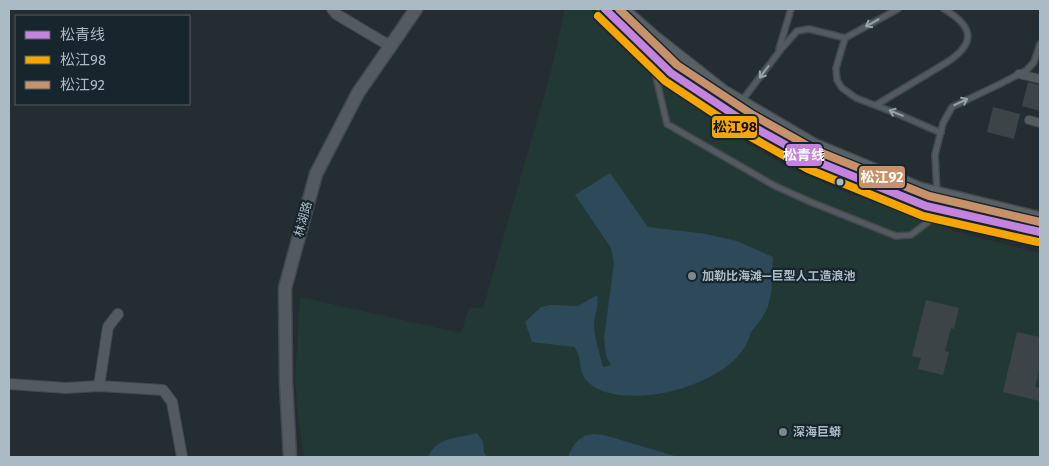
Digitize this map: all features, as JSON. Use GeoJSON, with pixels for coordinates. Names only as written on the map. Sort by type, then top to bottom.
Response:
{"type":"FeatureCollection","features":[{"type":"Feature","properties":{"kind":"main road"},"geometry":{"type":"LineString","coordinates":[[605,9],[671,73],[748,124],[813,160],[926,206],[1040,232]]}},
{"type":"Feature","properties":{"kind":"main road"},"geometry":{"type":"LineString","coordinates":[[620,9],[660,44],[723,92],[813,146],[919,190],[1040,220]]}},
{"type":"Feature","properties":{"kind":"street"},"geometry":{"type":"LineString","coordinates":[[332,9],[336,14],[390,46]]}},
{"type":"Feature","properties":{"kind":"street","name":"林湖路"},"geometry":{"type":"LineString","coordinates":[[290,457],[284,288],[316,174],[358,92],[416,9]]}},
{"type":"Feature","properties":{"kind":"street"},"geometry":{"type":"LineString","coordinates":[[1019,74],[1040,79]]}},
{"type":"Feature","properties":{"kind":"street"},"geometry":{"type":"LineString","coordinates":[[1029,120],[1040,123]]}},
{"type":"Feature","properties":{"kind":"street"},"geometry":{"type":"LineString","coordinates":[[99,386],[108,327],[118,314]]}},
{"type":"Feature","properties":{"kind":"street"},"geometry":{"type":"LineString","coordinates":[[9,384],[66,388],[99,386],[163,390],[172,402],[182,457]]}},
{"type":"Feature","properties":{"kind":"lane"},"geometry":{"type":"LineString","coordinates":[[778,53],[791,9]]}},
{"type":"Feature","properties":{"kind":"lane"},"geometry":{"type":"LineString","coordinates":[[898,9],[845,38],[836,68],[837,80],[842,88],[856,98],[941,133]]}},
{"type":"Feature","properties":{"kind":"lane"},"geometry":{"type":"LineString","coordinates":[[876,105],[961,53],[967,44],[968,31],[960,20],[944,9]]}},
{"type":"Feature","properties":{"kind":"lane"},"geometry":{"type":"LineString","coordinates":[[741,103],[797,31],[810,28],[845,38]]}},
{"type":"Feature","properties":{"kind":"lane"},"geometry":{"type":"LineString","coordinates":[[937,195],[935,155],[943,123],[952,107],[1027,70],[1034,62],[1040,44]]}},
{"type":"Feature","properties":{"kind":"lane"},"geometry":{"type":"LineString","coordinates":[[650,53],[668,124],[775,186],[896,236],[911,235],[943,210]]}},
{"type":"Feature","properties":{"kind":"green space"},"geometry":{"type":"Polygon","coordinates":[[[565,9],[590,9],[617,37],[685,98],[750,145],[789,168],[850,194],[913,214],[957,232],[1040,253],[1040,457],[304,457],[297,409],[295,378],[300,297],[461,333],[469,308],[483,308],[550,75],[565,9]]]}},
{"type":"Feature","properties":{"kind":"water","name":"加勒比海滩—巨型人工造浪池"},"geometry":{"type":"Polygon","coordinates":[[[610,173],[648,227],[706,234],[737,241],[773,257],[770,300],[762,317],[751,332],[745,347],[738,356],[719,372],[684,388],[660,394],[629,396],[602,391],[589,383],[585,378],[574,347],[532,342],[525,322],[541,307],[551,305],[578,306],[597,295],[595,337],[603,367],[611,365],[606,356],[604,338],[614,263],[611,248],[575,195],[610,173]]]}},
{"type":"Feature","properties":{"kind":"water"},"geometry":{"type":"Polygon","coordinates":[[[477,433],[483,442],[484,453],[487,457],[428,457],[437,445],[448,439],[477,433]]]}},
{"type":"Feature","properties":{"kind":"water"},"geometry":{"type":"Polygon","coordinates":[[[593,434],[604,435],[678,457],[568,457],[577,441],[593,434]]]}},
{"type":"Feature","properties":{"kind":"building"},"geometry":{"type":"Polygon","coordinates":[[[1028,82],[1040,85],[1040,111],[1022,106],[1028,82]]]}},
{"type":"Feature","properties":{"kind":"building"},"geometry":{"type":"Polygon","coordinates":[[[993,107],[1020,114],[1014,139],[987,132],[993,107]]]}},
{"type":"Feature","properties":{"kind":"building"},"geometry":{"type":"Polygon","coordinates":[[[926,300],[959,308],[954,329],[951,328],[945,351],[949,352],[943,375],[918,369],[921,358],[912,356],[926,300]]]}},
{"type":"Feature","properties":{"kind":"building"},"geometry":{"type":"Polygon","coordinates":[[[1017,332],[1040,337],[1040,366],[1035,387],[1040,388],[1039,401],[1003,392],[1017,332]]]}},
{"type":"Feature","properties":{"kind":"transit line","name":"松青线"},"geometry":{"type":"LineString","coordinates":[[605,9],[671,73],[748,124],[813,160],[926,206],[1040,232]]}},
{"type":"Feature","properties":{"kind":"transit line","name":"松江92"},"geometry":{"type":"LineString","coordinates":[[619,9],[677,65],[753,115],[817,151],[929,196],[1040,222]]}},
{"type":"Feature","properties":{"kind":"transit line","name":"松江98"},"geometry":{"type":"LineString","coordinates":[[598,16],[665,81],[742,132],[808,169],[923,216],[1038,242]]}},
{"type":"Feature","properties":{"kind":"place","name":"加勒比海滩—巨型人工造浪池"},"geometry":{"type":"Point","coordinates":[692,276]}},
{"type":"Feature","properties":{"kind":"place","name":"深海巨蟒"},"geometry":{"type":"Point","coordinates":[783,432]}}]}
